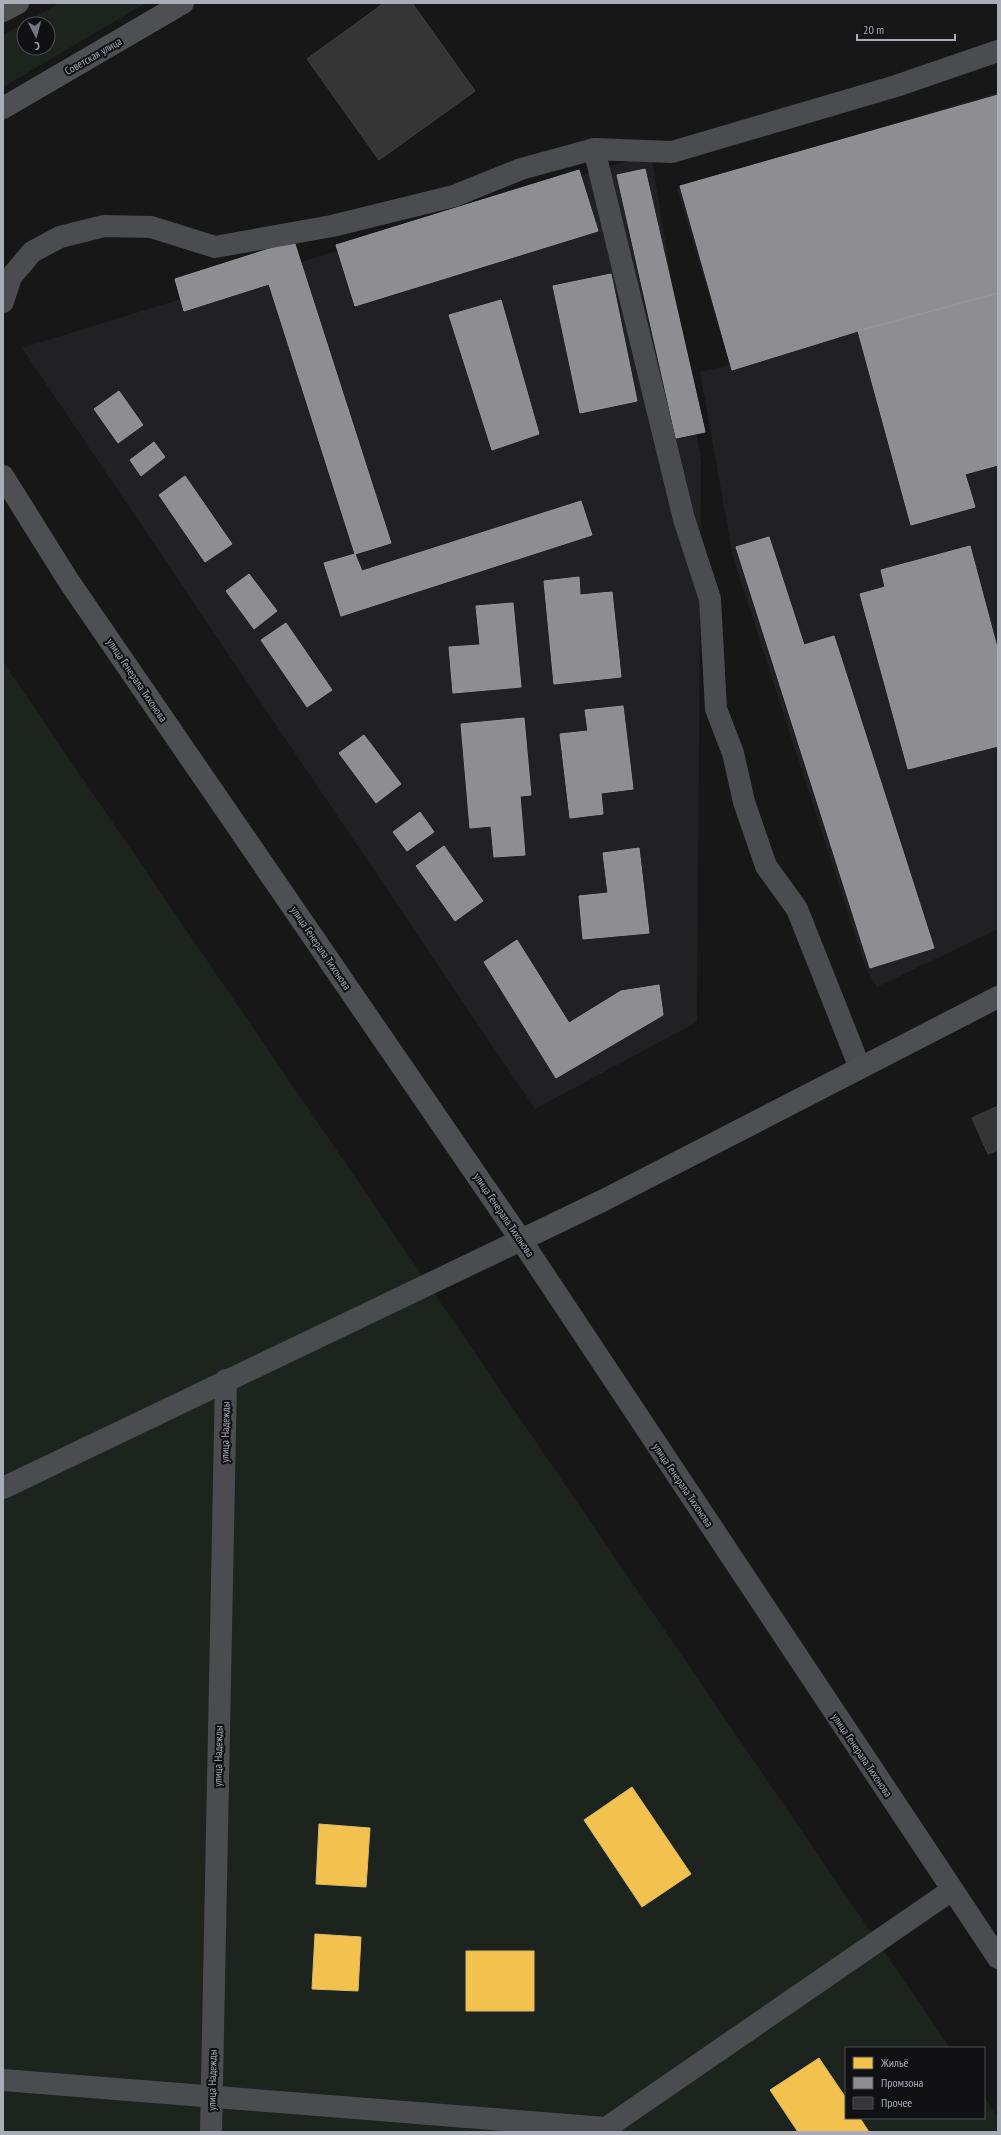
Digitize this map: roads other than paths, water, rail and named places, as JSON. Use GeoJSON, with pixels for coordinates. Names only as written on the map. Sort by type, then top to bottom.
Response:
{"type":"FeatureCollection","features":[{"type":"Feature","properties":{"kind":"main road"},"geometry":{"type":"LineString","coordinates":[[3,11],[18,3]]}},
{"type":"Feature","properties":{"kind":"main road","name":"Советская улица"},"geometry":{"type":"LineString","coordinates":[[3,108],[183,3]]}},
{"type":"Feature","properties":{"kind":"main road","name":"улица Генерала Тихонова"},"geometry":{"type":"LineString","coordinates":[[3,476],[68,580],[521,1240]]}},
{"type":"Feature","properties":{"kind":"main road"},"geometry":{"type":"LineString","coordinates":[[521,1240],[604,1200],[998,997]]}},
{"type":"Feature","properties":{"kind":"street"},"geometry":{"type":"LineString","coordinates":[[3,302],[11,277],[32,252],[60,237],[104,226],[151,227],[215,247],[332,226],[454,196],[522,170],[594,149],[672,152],[896,86],[998,50]]}},
{"type":"Feature","properties":{"kind":"street"},"geometry":{"type":"LineString","coordinates":[[594,149],[684,519],[710,599],[716,709],[733,753],[744,802],[766,866],[797,909],[860,1068]]}},
{"type":"Feature","properties":{"kind":"street"},"geometry":{"type":"LineString","coordinates":[[3,1488],[521,1240]]}},
{"type":"Feature","properties":{"kind":"street","name":"улица Генерала Тихонова"},"geometry":{"type":"LineString","coordinates":[[521,1240],[998,1958]]}},
{"type":"Feature","properties":{"kind":"street","name":"улица Надежды"},"geometry":{"type":"LineString","coordinates":[[211,2132],[226,1380]]}},
{"type":"Feature","properties":{"kind":"street"},"geometry":{"type":"LineString","coordinates":[[3,2080],[606,2128],[952,1890]]}}]}
